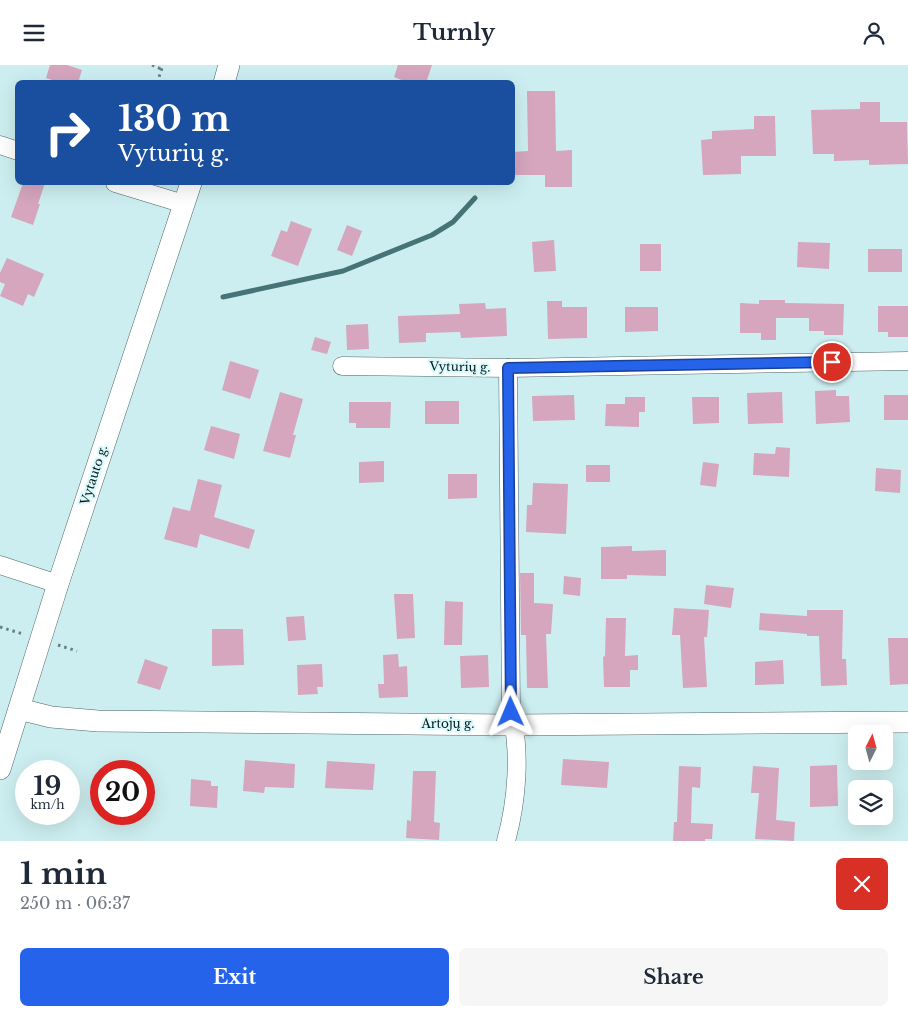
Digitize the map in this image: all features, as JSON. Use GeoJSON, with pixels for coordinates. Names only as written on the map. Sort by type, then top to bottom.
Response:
{"type":"FeatureCollection","features":[{"type":"Feature","properties":{"kind":"main road"},"geometry":{"type":"LineString","coordinates":[[225,80],[229,65]]}},
{"type":"Feature","properties":{"kind":"main road","name":"Vytauto g."},"geometry":{"type":"LineString","coordinates":[[0,769],[58,584],[190,185]]}},
{"type":"Feature","properties":{"kind":"main road","name":"Artojų g."},"geometry":{"type":"LineString","coordinates":[[19,709],[51,717],[88,721],[514,725],[908,722]]}},
{"type":"Feature","properties":{"kind":"street"},"geometry":{"type":"LineString","coordinates":[[0,145],[15,150]]}},
{"type":"Feature","properties":{"kind":"street"},"geometry":{"type":"LineString","coordinates":[[121,185],[184,205]]}},
{"type":"Feature","properties":{"kind":"street","name":"Vyturių g."},"geometry":{"type":"LineString","coordinates":[[342,366],[508,368],[908,361]]}},
{"type":"Feature","properties":{"kind":"street"},"geometry":{"type":"LineString","coordinates":[[506,841],[512,819],[516,762],[514,725],[511,712],[508,368]]}},
{"type":"Feature","properties":{"kind":"street"},"geometry":{"type":"LineString","coordinates":[[0,565],[58,584]]}},
{"type":"Feature","properties":{"kind":"path"},"geometry":{"type":"LineString","coordinates":[[152,65],[162,67],[158,80]]}},
{"type":"Feature","properties":{"kind":"building"},"geometry":{"type":"Polygon","coordinates":[[[50,65],[67,65],[82,70],[79,80],[52,80],[46,78],[50,65]]]}},
{"type":"Feature","properties":{"kind":"building"},"geometry":{"type":"Polygon","coordinates":[[[398,65],[432,65],[427,80],[402,80],[394,77],[398,65]]]}},
{"type":"Feature","properties":{"kind":"building"},"geometry":{"type":"Polygon","coordinates":[[[527,91],[555,91],[556,151],[572,150],[572,187],[545,187],[545,175],[515,175],[515,152],[528,151],[527,91]]]}},
{"type":"Feature","properties":{"kind":"building"},"geometry":{"type":"Polygon","coordinates":[[[860,102],[880,102],[880,122],[907,122],[908,164],[869,165],[869,160],[834,161],[834,154],[813,154],[811,110],[860,109],[860,102]]]}},
{"type":"Feature","properties":{"kind":"building"},"geometry":{"type":"Polygon","coordinates":[[[754,116],[775,116],[776,156],[741,156],[741,174],[703,175],[701,140],[712,139],[712,131],[754,129],[754,116]]]}},
{"type":"Feature","properties":{"kind":"building"},"geometry":{"type":"Polygon","coordinates":[[[22,185],[44,185],[33,225],[11,217],[22,185]]]}},
{"type":"Feature","properties":{"kind":"building"},"geometry":{"type":"Polygon","coordinates":[[[291,221],[312,229],[298,266],[271,256],[281,230],[287,232],[291,221]]]}},
{"type":"Feature","properties":{"kind":"building"},"geometry":{"type":"Polygon","coordinates":[[[347,225],[362,231],[352,256],[337,250],[347,225]]]}},
{"type":"Feature","properties":{"kind":"building"},"geometry":{"type":"Polygon","coordinates":[[[554,240],[556,271],[534,272],[532,242],[554,240]]]}},
{"type":"Feature","properties":{"kind":"building"},"geometry":{"type":"Polygon","coordinates":[[[798,242],[830,243],[829,269],[797,267],[798,242]]]}},
{"type":"Feature","properties":{"kind":"building"},"geometry":{"type":"Polygon","coordinates":[[[640,244],[661,244],[661,271],[640,271],[640,244]]]}},
{"type":"Feature","properties":{"kind":"building"},"geometry":{"type":"Polygon","coordinates":[[[868,249],[902,249],[902,272],[868,272],[868,249]]]}},
{"type":"Feature","properties":{"kind":"building"},"geometry":{"type":"Polygon","coordinates":[[[7,258],[44,274],[34,297],[28,294],[23,306],[0,296],[5,284],[0,282],[0,273],[7,258]]]}},
{"type":"Feature","properties":{"kind":"building"},"geometry":{"type":"Polygon","coordinates":[[[759,300],[785,300],[785,303],[844,304],[843,335],[824,335],[824,331],[809,331],[809,318],[776,318],[776,340],[761,340],[761,333],[740,333],[740,303],[759,304],[759,300]]]}},
{"type":"Feature","properties":{"kind":"building"},"geometry":{"type":"Polygon","coordinates":[[[547,301],[562,301],[562,307],[587,307],[587,338],[548,339],[547,301]]]}},
{"type":"Feature","properties":{"kind":"building"},"geometry":{"type":"Polygon","coordinates":[[[485,303],[486,309],[506,308],[507,336],[461,338],[460,332],[426,333],[426,342],[399,343],[398,316],[460,314],[459,304],[485,303]]]}},
{"type":"Feature","properties":{"kind":"building"},"geometry":{"type":"Polygon","coordinates":[[[878,306],[908,306],[908,337],[888,337],[888,332],[878,332],[878,306]]]}},
{"type":"Feature","properties":{"kind":"building"},"geometry":{"type":"Polygon","coordinates":[[[625,307],[658,307],[658,331],[625,332],[625,307]]]}},
{"type":"Feature","properties":{"kind":"building"},"geometry":{"type":"Polygon","coordinates":[[[368,324],[369,349],[347,350],[346,325],[368,324]]]}},
{"type":"Feature","properties":{"kind":"building"},"geometry":{"type":"Polygon","coordinates":[[[315,337],[331,342],[327,354],[311,350],[315,337]]]}},
{"type":"Feature","properties":{"kind":"building"},"geometry":{"type":"Polygon","coordinates":[[[230,361],[259,370],[250,399],[222,390],[230,361]]]}},
{"type":"Feature","properties":{"kind":"building"},"geometry":{"type":"Polygon","coordinates":[[[836,390],[836,396],[849,396],[850,422],[816,424],[815,391],[836,390]]]}},
{"type":"Feature","properties":{"kind":"building"},"geometry":{"type":"Polygon","coordinates":[[[280,392],[303,399],[293,435],[296,435],[290,458],[263,451],[280,392]]]}},
{"type":"Feature","properties":{"kind":"building"},"geometry":{"type":"Polygon","coordinates":[[[782,392],[783,423],[748,424],[747,393],[782,392]]]}},
{"type":"Feature","properties":{"kind":"building"},"geometry":{"type":"Polygon","coordinates":[[[574,395],[575,420],[533,421],[532,396],[574,395]]]}},
{"type":"Feature","properties":{"kind":"building"},"geometry":{"type":"Polygon","coordinates":[[[884,395],[908,395],[908,420],[884,420],[884,395]]]}},
{"type":"Feature","properties":{"kind":"building"},"geometry":{"type":"Polygon","coordinates":[[[625,397],[645,397],[645,412],[639,412],[639,427],[605,426],[606,404],[625,404],[625,397]]]}},
{"type":"Feature","properties":{"kind":"building"},"geometry":{"type":"Polygon","coordinates":[[[692,397],[719,397],[719,423],[693,424],[692,397]]]}},
{"type":"Feature","properties":{"kind":"building"},"geometry":{"type":"Polygon","coordinates":[[[425,401],[459,401],[459,424],[425,424],[425,401]]]}},
{"type":"Feature","properties":{"kind":"building"},"geometry":{"type":"Polygon","coordinates":[[[349,402],[391,402],[390,428],[356,428],[356,423],[349,423],[349,402]]]}},
{"type":"Feature","properties":{"kind":"building"},"geometry":{"type":"Polygon","coordinates":[[[211,426],[240,434],[234,459],[204,450],[211,426]]]}},
{"type":"Feature","properties":{"kind":"building"},"geometry":{"type":"Polygon","coordinates":[[[776,447],[790,448],[789,477],[753,475],[754,453],[775,454],[776,447]]]}},
{"type":"Feature","properties":{"kind":"building"},"geometry":{"type":"Polygon","coordinates":[[[384,461],[384,482],[359,483],[359,462],[384,461]]]}},
{"type":"Feature","properties":{"kind":"building"},"geometry":{"type":"Polygon","coordinates":[[[703,462],[719,464],[716,487],[700,485],[703,462]]]}},
{"type":"Feature","properties":{"kind":"building"},"geometry":{"type":"Polygon","coordinates":[[[586,465],[610,465],[610,482],[586,482],[586,465]]]}},
{"type":"Feature","properties":{"kind":"building"},"geometry":{"type":"Polygon","coordinates":[[[876,468],[901,470],[900,493],[875,491],[876,468]]]}},
{"type":"Feature","properties":{"kind":"building"},"geometry":{"type":"Polygon","coordinates":[[[448,474],[477,474],[477,498],[448,499],[448,474]]]}},
{"type":"Feature","properties":{"kind":"building"},"geometry":{"type":"Polygon","coordinates":[[[198,479],[222,485],[214,517],[255,530],[249,549],[200,534],[197,548],[164,539],[173,507],[190,511],[198,479]]]}},
{"type":"Feature","properties":{"kind":"building"},"geometry":{"type":"Polygon","coordinates":[[[533,483],[568,484],[566,534],[526,532],[527,505],[532,505],[533,483]]]}},
{"type":"Feature","properties":{"kind":"building"},"geometry":{"type":"Polygon","coordinates":[[[632,546],[632,551],[666,550],[666,576],[627,575],[627,579],[601,579],[601,547],[632,546]]]}},
{"type":"Feature","properties":{"kind":"building"},"geometry":{"type":"Polygon","coordinates":[[[520,573],[534,573],[534,603],[553,604],[551,634],[546,634],[548,688],[527,688],[526,635],[521,635],[520,573]]]}},
{"type":"Feature","properties":{"kind":"building"},"geometry":{"type":"Polygon","coordinates":[[[564,576],[581,578],[580,596],[563,594],[564,576]]]}},
{"type":"Feature","properties":{"kind":"building"},"geometry":{"type":"Polygon","coordinates":[[[706,585],[734,588],[731,608],[704,604],[706,585]]]}},
{"type":"Feature","properties":{"kind":"building"},"geometry":{"type":"Polygon","coordinates":[[[394,594],[413,594],[415,638],[397,639],[394,594]]]}},
{"type":"Feature","properties":{"kind":"building"},"geometry":{"type":"Polygon","coordinates":[[[445,601],[463,602],[462,645],[444,645],[445,601]]]}},
{"type":"Feature","properties":{"kind":"building"},"geometry":{"type":"Polygon","coordinates":[[[674,608],[709,610],[707,637],[704,637],[707,687],[683,688],[680,635],[672,635],[674,608]]]}},
{"type":"Feature","properties":{"kind":"building"},"geometry":{"type":"Polygon","coordinates":[[[807,610],[843,610],[842,659],[846,659],[847,685],[821,686],[819,636],[759,630],[760,613],[807,616],[807,610]]]}},
{"type":"Feature","properties":{"kind":"building"},"geometry":{"type":"Polygon","coordinates":[[[304,616],[306,640],[288,641],[286,617],[304,616]]]}},
{"type":"Feature","properties":{"kind":"building"},"geometry":{"type":"Polygon","coordinates":[[[606,618],[626,618],[625,656],[638,655],[638,670],[630,670],[630,687],[604,687],[603,657],[605,656],[606,618]]]}},
{"type":"Feature","properties":{"kind":"building"},"geometry":{"type":"Polygon","coordinates":[[[212,629],[243,629],[244,665],[212,666],[212,629]]]}},
{"type":"Feature","properties":{"kind":"building"},"geometry":{"type":"Polygon","coordinates":[[[888,638],[908,638],[908,684],[890,685],[888,638]]]}},
{"type":"Feature","properties":{"kind":"building"},"geometry":{"type":"Polygon","coordinates":[[[398,654],[399,667],[407,666],[408,697],[379,698],[378,684],[384,684],[383,655],[398,654]]]}},
{"type":"Feature","properties":{"kind":"building"},"geometry":{"type":"Polygon","coordinates":[[[488,655],[489,687],[461,688],[460,656],[488,655]]]}},
{"type":"Feature","properties":{"kind":"building"},"geometry":{"type":"Polygon","coordinates":[[[145,659],[168,667],[160,690],[137,683],[145,659]]]}},
{"type":"Feature","properties":{"kind":"building"},"geometry":{"type":"Polygon","coordinates":[[[783,660],[784,684],[755,685],[755,662],[783,660]]]}},
{"type":"Feature","properties":{"kind":"building"},"geometry":{"type":"Polygon","coordinates":[[[322,664],[323,687],[317,687],[318,694],[298,695],[297,665],[322,664]]]}},
{"type":"Feature","properties":{"kind":"building"},"geometry":{"type":"Polygon","coordinates":[[[563,759],[609,762],[607,788],[561,785],[563,759]]]}},
{"type":"Feature","properties":{"kind":"building"},"geometry":{"type":"Polygon","coordinates":[[[245,760],[295,764],[294,788],[265,787],[264,793],[243,791],[245,760]]]}},
{"type":"Feature","properties":{"kind":"building"},"geometry":{"type":"Polygon","coordinates":[[[327,761],[375,764],[373,790],[325,788],[327,761]]]}},
{"type":"Feature","properties":{"kind":"building"},"geometry":{"type":"Polygon","coordinates":[[[837,765],[838,806],[810,807],[810,766],[837,765]]]}},
{"type":"Feature","properties":{"kind":"building"},"geometry":{"type":"Polygon","coordinates":[[[679,766],[701,767],[700,788],[692,787],[691,823],[713,824],[712,839],[705,839],[705,841],[673,841],[674,822],[677,822],[679,766]]]}},
{"type":"Feature","properties":{"kind":"building"},"geometry":{"type":"Polygon","coordinates":[[[753,766],[779,768],[776,820],[795,822],[794,841],[755,839],[759,793],[751,793],[753,766]]]}},
{"type":"Feature","properties":{"kind":"building"},"geometry":{"type":"Polygon","coordinates":[[[413,771],[436,771],[434,822],[440,823],[439,840],[406,838],[407,820],[411,821],[413,771]]]}},
{"type":"Feature","properties":{"kind":"building"},"geometry":{"type":"Polygon","coordinates":[[[191,779],[211,781],[211,786],[218,786],[217,808],[190,806],[191,779]]]}},
{"type":"Feature","properties":{"kind":"waterway"},"geometry":{"type":"LineString","coordinates":[[223,297],[343,271],[432,235],[453,222],[475,198]]}},
{"type":"Feature","properties":{"kind":"route"},"geometry":{"type":"LineString","coordinates":[[511,712],[508,368],[832,362]]}}]}
